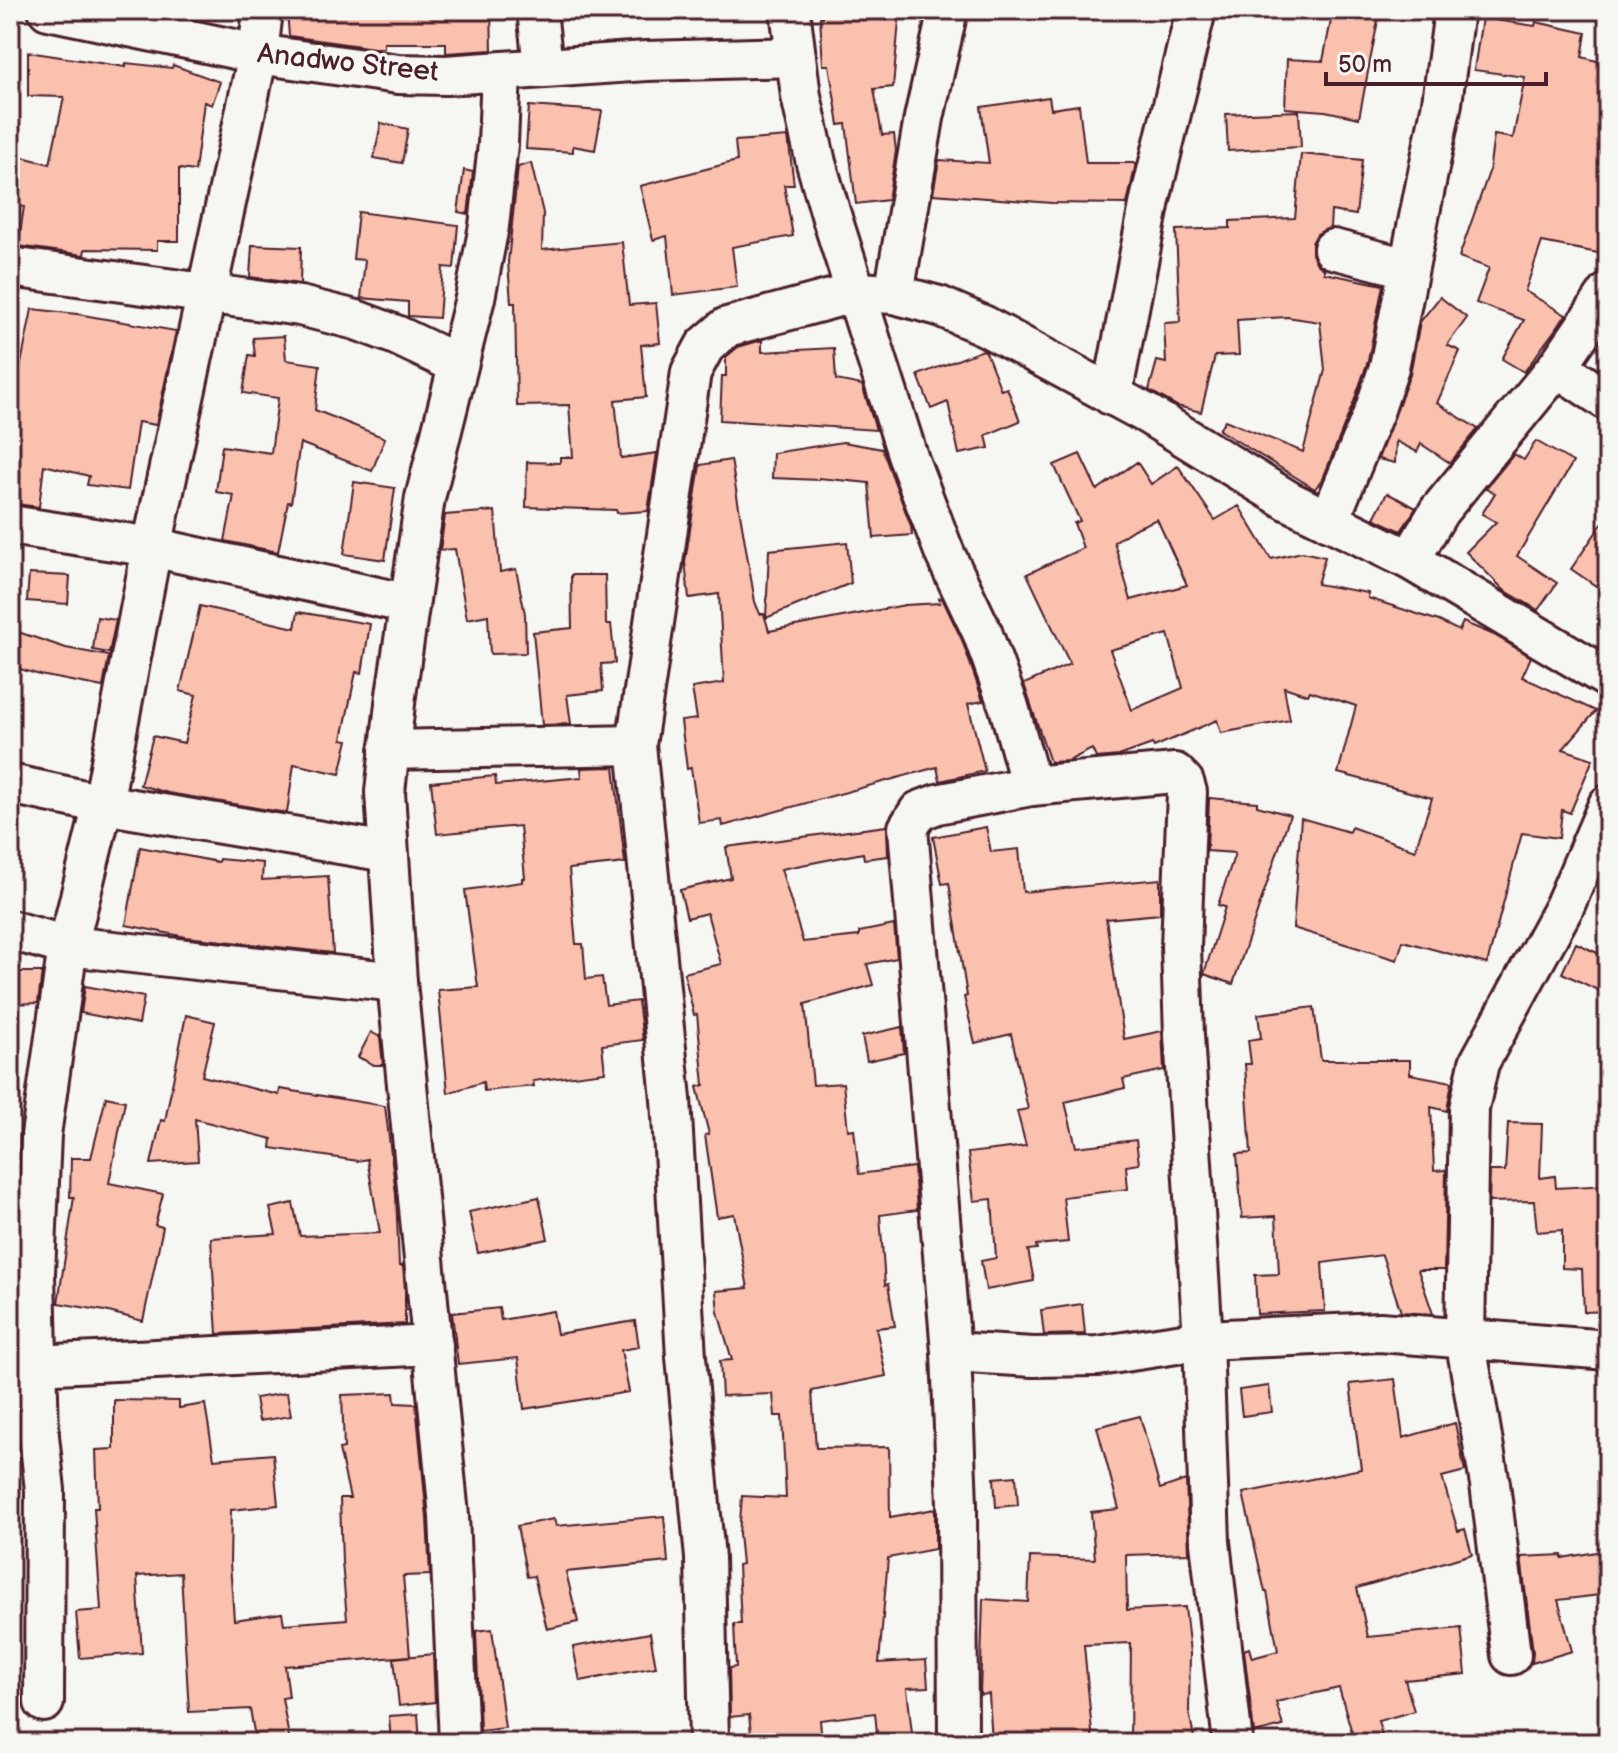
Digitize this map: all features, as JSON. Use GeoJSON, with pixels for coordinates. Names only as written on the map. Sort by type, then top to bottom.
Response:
{"type":"FeatureCollection","features":[{"type":"Feature","properties":{"kind":"street","name":"Anadwo Street"},"geometry":{"type":"LineString","coordinates":[[48,10],[258,54],[398,74],[446,75],[543,67],[796,57]]}},
{"type":"Feature","properties":{"kind":"street"},"geometry":{"type":"LineString","coordinates":[[44,1702],[45,1490],[39,1436],[35,1273],[24,1208],[41,1135],[68,946],[103,804],[152,547],[258,54],[263,10]]}},
{"type":"Feature","properties":{"kind":"street"},"geometry":{"type":"LineString","coordinates":[[537,10],[543,67]]}},
{"type":"Feature","properties":{"kind":"street"},"geometry":{"type":"LineString","coordinates":[[790,10],[816,163],[909,460],[945,554],[982,632],[1009,707],[1031,786]]}},
{"type":"Feature","properties":{"kind":"street"},"geometry":{"type":"LineString","coordinates":[[894,294],[915,186],[924,118],[948,10]]}},
{"type":"Feature","properties":{"kind":"street"},"geometry":{"type":"LineString","coordinates":[[1112,396],[1150,200],[1196,10]]}},
{"type":"Feature","properties":{"kind":"street"},"geometry":{"type":"LineString","coordinates":[[1329,521],[1389,367],[1442,103],[1454,10]]}},
{"type":"Feature","properties":{"kind":"street"},"geometry":{"type":"LineString","coordinates":[[459,1743],[449,1516],[397,982],[385,792],[425,498],[475,298],[489,226],[498,144],[501,72]]}},
{"type":"Feature","properties":{"kind":"street"},"geometry":{"type":"LineString","coordinates":[[1333,249],[1407,268]]}},
{"type":"Feature","properties":{"kind":"street"},"geometry":{"type":"LineString","coordinates":[[10,267],[300,306],[356,320],[457,364]]}},
{"type":"Feature","properties":{"kind":"street"},"geometry":{"type":"LineString","coordinates":[[709,1743],[705,1558],[686,1357],[671,1099],[636,745],[691,372],[705,346],[727,327],[857,292],[894,294],[939,306],[985,326],[1112,396],[1289,501],[1410,560],[1608,678]]}},
{"type":"Feature","properties":{"kind":"street"},"geometry":{"type":"LineString","coordinates":[[1410,560],[1439,511],[1557,367],[1608,293]]}},
{"type":"Feature","properties":{"kind":"street"},"geometry":{"type":"LineString","coordinates":[[1557,367],[1608,401]]}},
{"type":"Feature","properties":{"kind":"street"},"geometry":{"type":"LineString","coordinates":[[10,525],[152,547],[409,604]]}},
{"type":"Feature","properties":{"kind":"street"},"geometry":{"type":"LineString","coordinates":[[389,750],[636,745]]}},
{"type":"Feature","properties":{"kind":"street"},"geometry":{"type":"LineString","coordinates":[[958,1743],[957,1504],[951,1352],[908,828],[919,811],[937,804],[1031,786],[1175,773],[1184,782],[1187,792],[1181,947],[1203,1340],[1210,1542],[1233,1743]]}},
{"type":"Feature","properties":{"kind":"street"},"geometry":{"type":"LineString","coordinates":[[10,784],[103,804],[387,852]]}},
{"type":"Feature","properties":{"kind":"street"},"geometry":{"type":"LineString","coordinates":[[1511,1655],[1490,1484],[1465,1338],[1469,1109],[1479,1063],[1564,907],[1608,805]]}},
{"type":"Feature","properties":{"kind":"street"},"geometry":{"type":"LineString","coordinates":[[10,930],[68,946],[397,982]]}},
{"type":"Feature","properties":{"kind":"street"},"geometry":{"type":"LineString","coordinates":[[951,1352],[1033,1357],[1098,1356],[1203,1340],[1380,1332],[1608,1350]]}},
{"type":"Feature","properties":{"kind":"street"},"geometry":{"type":"LineString","coordinates":[[36,1365],[433,1345]]}},
{"type":"Feature","properties":{"kind":"building"},"geometry":{"type":"Polygon","coordinates":[[[287,10],[491,10],[492,50],[446,53],[446,43],[384,43],[384,48],[374,48],[289,36],[287,10]]]}},
{"type":"Feature","properties":{"kind":"building"},"geometry":{"type":"Polygon","coordinates":[[[822,10],[900,10],[893,87],[874,89],[882,135],[894,134],[896,151],[888,200],[856,204],[846,124],[839,125],[829,65],[823,65],[822,10]]]}},
{"type":"Feature","properties":{"kind":"building"},"geometry":{"type":"Polygon","coordinates":[[[1333,10],[1380,10],[1359,118],[1285,108],[1287,59],[1323,61],[1333,10]]]}},
{"type":"Feature","properties":{"kind":"building"},"geometry":{"type":"Polygon","coordinates":[[[1482,18],[1535,26],[1536,22],[1586,33],[1582,57],[1608,64],[1608,255],[1542,242],[1525,291],[1566,315],[1524,372],[1502,359],[1524,320],[1476,303],[1489,268],[1459,257],[1489,172],[1494,135],[1513,138],[1525,77],[1474,70],[1482,18]]]}},
{"type":"Feature","properties":{"kind":"building"},"geometry":{"type":"Polygon","coordinates":[[[28,52],[126,67],[126,63],[172,68],[173,65],[220,82],[212,105],[204,102],[195,171],[179,169],[179,241],[157,241],[157,250],[85,249],[84,255],[18,246],[24,207],[10,203],[22,157],[50,164],[64,97],[28,96],[28,52]]]}},
{"type":"Feature","properties":{"kind":"building"},"geometry":{"type":"Polygon","coordinates":[[[1049,97],[1051,109],[1079,105],[1086,163],[1136,163],[1127,204],[1052,203],[933,194],[939,160],[989,163],[981,107],[1049,97]]]}},
{"type":"Feature","properties":{"kind":"building"},"geometry":{"type":"Polygon","coordinates":[[[529,106],[602,111],[595,150],[573,146],[573,152],[526,149],[529,106]]]}},
{"type":"Feature","properties":{"kind":"building"},"geometry":{"type":"Polygon","coordinates":[[[1299,111],[1301,147],[1228,151],[1226,114],[1299,111]]]}},
{"type":"Feature","properties":{"kind":"building"},"geometry":{"type":"Polygon","coordinates":[[[381,123],[408,129],[402,163],[374,158],[381,123]]]}},
{"type":"Feature","properties":{"kind":"building"},"geometry":{"type":"Polygon","coordinates":[[[788,137],[794,185],[784,185],[793,236],[732,247],[737,287],[673,295],[667,236],[653,240],[640,186],[737,161],[735,141],[788,137]]]}},
{"type":"Feature","properties":{"kind":"building"},"geometry":{"type":"Polygon","coordinates":[[[1301,154],[1362,160],[1356,215],[1331,211],[1330,228],[1317,234],[1312,243],[1312,254],[1324,273],[1383,285],[1368,361],[1324,476],[1315,489],[1219,430],[1225,420],[1303,452],[1325,370],[1320,322],[1287,317],[1237,320],[1239,355],[1215,356],[1201,412],[1177,406],[1149,390],[1157,361],[1166,363],[1164,323],[1180,322],[1176,230],[1230,228],[1230,221],[1295,218],[1301,154]]]}},
{"type":"Feature","properties":{"kind":"building"},"geometry":{"type":"Polygon","coordinates":[[[531,163],[543,213],[542,250],[622,242],[629,305],[656,303],[660,343],[641,345],[646,397],[615,400],[621,458],[657,453],[648,511],[617,513],[616,510],[526,507],[527,462],[560,463],[560,457],[573,457],[569,405],[517,406],[515,303],[511,303],[508,262],[518,167],[531,163]]]}},
{"type":"Feature","properties":{"kind":"building"},"geometry":{"type":"Polygon","coordinates":[[[464,170],[473,172],[468,214],[458,212],[464,170]]]}},
{"type":"Feature","properties":{"kind":"building"},"geometry":{"type":"Polygon","coordinates":[[[358,212],[458,225],[454,268],[443,267],[439,318],[408,316],[408,302],[361,298],[365,260],[353,259],[358,212]]]}},
{"type":"Feature","properties":{"kind":"building"},"geometry":{"type":"Polygon","coordinates":[[[252,245],[301,247],[300,284],[250,277],[252,245]]]}},
{"type":"Feature","properties":{"kind":"building"},"geometry":{"type":"Polygon","coordinates":[[[1440,297],[1467,318],[1447,345],[1460,351],[1437,403],[1478,429],[1450,463],[1421,444],[1417,452],[1396,441],[1395,463],[1378,459],[1410,374],[1420,322],[1440,297]]]}},
{"type":"Feature","properties":{"kind":"building"},"geometry":{"type":"Polygon","coordinates":[[[32,309],[176,331],[156,425],[138,422],[128,490],[87,485],[89,476],[44,465],[39,507],[16,504],[20,473],[10,474],[10,418],[32,309]]]}},
{"type":"Feature","properties":{"kind":"building"},"geometry":{"type":"Polygon","coordinates":[[[284,336],[286,360],[320,365],[315,410],[385,438],[372,471],[300,443],[291,503],[288,502],[278,552],[225,541],[234,495],[216,492],[222,446],[271,453],[278,398],[243,393],[249,355],[255,356],[253,338],[284,336]]]}},
{"type":"Feature","properties":{"kind":"building"},"geometry":{"type":"Polygon","coordinates":[[[762,340],[762,352],[834,348],[836,380],[862,385],[876,430],[720,420],[726,357],[738,347],[762,340]]]}},
{"type":"Feature","properties":{"kind":"building"},"geometry":{"type":"Polygon","coordinates":[[[983,350],[1001,390],[1007,388],[1020,421],[986,435],[989,448],[959,454],[948,402],[931,409],[918,375],[983,350]]]}},
{"type":"Feature","properties":{"kind":"building"},"geometry":{"type":"Polygon","coordinates":[[[1536,441],[1573,462],[1517,556],[1557,583],[1538,610],[1504,590],[1466,552],[1496,522],[1482,514],[1495,493],[1486,488],[1514,454],[1524,460],[1536,441]]]}},
{"type":"Feature","properties":{"kind":"building"},"geometry":{"type":"Polygon","coordinates":[[[843,442],[882,449],[912,535],[874,538],[869,483],[819,478],[772,478],[773,453],[843,442]]]}},
{"type":"Feature","properties":{"kind":"building"},"geometry":{"type":"Polygon","coordinates":[[[1080,454],[1097,490],[1137,462],[1151,484],[1178,466],[1215,520],[1239,506],[1271,559],[1302,552],[1325,557],[1317,584],[1368,593],[1368,598],[1439,621],[1459,631],[1463,622],[1494,635],[1531,657],[1522,677],[1596,711],[1563,749],[1593,759],[1570,813],[1562,810],[1559,838],[1522,833],[1487,964],[1403,941],[1397,960],[1293,928],[1301,818],[1349,832],[1351,827],[1415,850],[1432,798],[1338,773],[1356,706],[1310,691],[1308,695],[1284,687],[1290,720],[1221,733],[1217,720],[1154,747],[1152,744],[1119,756],[1096,758],[1092,749],[1068,761],[1050,762],[1024,684],[1070,664],[1027,574],[1083,548],[1074,523],[1080,521],[1054,465],[1080,454]],[[1157,519],[1114,542],[1131,600],[1187,585],[1157,519]],[[1168,634],[1110,650],[1132,710],[1183,688],[1168,634]]]}},
{"type":"Feature","properties":{"kind":"building"},"geometry":{"type":"Polygon","coordinates":[[[731,460],[755,602],[760,614],[764,614],[769,631],[905,605],[940,603],[939,598],[942,598],[962,640],[983,701],[968,704],[985,771],[940,781],[937,767],[723,826],[722,820],[699,823],[691,768],[687,769],[681,721],[697,719],[692,688],[724,683],[719,594],[689,598],[685,562],[700,465],[731,460]]]}},
{"type":"Feature","properties":{"kind":"building"},"geometry":{"type":"Polygon","coordinates":[[[354,482],[395,488],[385,560],[344,554],[354,482]]]}},
{"type":"Feature","properties":{"kind":"building"},"geometry":{"type":"Polygon","coordinates":[[[1387,493],[1416,508],[1401,531],[1374,518],[1387,493]]]}},
{"type":"Feature","properties":{"kind":"building"},"geometry":{"type":"Polygon","coordinates":[[[495,511],[500,572],[516,569],[525,614],[526,653],[490,654],[488,615],[467,619],[455,549],[440,550],[445,515],[495,511]]]}},
{"type":"Feature","properties":{"kind":"building"},"geometry":{"type":"Polygon","coordinates":[[[1608,515],[1608,568],[1596,586],[1571,569],[1608,515]]]}},
{"type":"Feature","properties":{"kind":"building"},"geometry":{"type":"Polygon","coordinates":[[[847,542],[851,583],[766,618],[769,550],[847,542]]]}},
{"type":"Feature","properties":{"kind":"building"},"geometry":{"type":"Polygon","coordinates":[[[29,574],[70,576],[68,604],[27,601],[29,574]]]}},
{"type":"Feature","properties":{"kind":"building"},"geometry":{"type":"Polygon","coordinates":[[[571,575],[605,575],[606,624],[611,624],[615,663],[601,664],[603,691],[567,695],[571,724],[542,725],[533,632],[572,628],[571,575]]]}},
{"type":"Feature","properties":{"kind":"building"},"geometry":{"type":"Polygon","coordinates":[[[200,606],[295,628],[298,612],[370,624],[362,673],[356,672],[342,739],[348,740],[340,774],[294,764],[287,813],[168,793],[140,785],[153,736],[184,743],[196,695],[180,691],[200,606]]]}},
{"type":"Feature","properties":{"kind":"building"},"geometry":{"type":"Polygon","coordinates":[[[97,617],[116,620],[109,653],[93,650],[97,617]]]}},
{"type":"Feature","properties":{"kind":"building"},"geometry":{"type":"Polygon","coordinates":[[[15,631],[66,648],[109,656],[103,687],[10,666],[10,647],[15,631]]]}},
{"type":"Feature","properties":{"kind":"building"},"geometry":{"type":"Polygon","coordinates":[[[614,767],[625,863],[569,869],[576,944],[583,944],[586,979],[602,977],[606,1005],[638,1001],[643,1040],[602,1045],[605,1072],[533,1081],[534,1086],[484,1091],[483,1082],[448,1093],[438,990],[478,987],[465,890],[522,882],[525,878],[520,826],[437,834],[431,782],[495,776],[496,785],[582,777],[581,768],[614,767]]]}},
{"type":"Feature","properties":{"kind":"building"},"geometry":{"type":"Polygon","coordinates":[[[1209,798],[1257,802],[1257,806],[1290,815],[1233,984],[1204,974],[1225,907],[1218,905],[1235,853],[1207,851],[1209,798]]]}},
{"type":"Feature","properties":{"kind":"building"},"geometry":{"type":"Polygon","coordinates":[[[887,826],[888,856],[864,859],[863,853],[781,869],[803,942],[859,936],[859,932],[894,925],[897,958],[867,964],[873,985],[805,1004],[813,1085],[843,1083],[848,1130],[854,1129],[859,1174],[914,1167],[917,1210],[880,1215],[885,1285],[888,1284],[895,1326],[876,1328],[886,1376],[812,1391],[816,1448],[889,1447],[890,1517],[935,1509],[935,1549],[888,1558],[879,1663],[926,1660],[928,1687],[907,1688],[913,1743],[878,1743],[875,1713],[820,1720],[822,1743],[752,1743],[749,1715],[730,1717],[729,1668],[736,1667],[734,1624],[741,1624],[738,1565],[742,1564],[739,1534],[742,1496],[786,1498],[782,1416],[775,1416],[773,1394],[722,1396],[720,1361],[732,1360],[718,1312],[716,1291],[748,1288],[734,1214],[717,1217],[705,1135],[709,1134],[697,1087],[704,1085],[697,1014],[694,1015],[684,973],[721,964],[707,913],[687,918],[680,890],[731,878],[726,847],[887,826]]]}},
{"type":"Feature","properties":{"kind":"building"},"geometry":{"type":"Polygon","coordinates":[[[986,827],[991,852],[1019,849],[1023,892],[1160,879],[1160,914],[1106,919],[1124,1039],[1162,1031],[1164,1070],[1123,1079],[1125,1088],[1065,1102],[1076,1147],[1136,1140],[1139,1164],[1126,1166],[1128,1189],[1063,1197],[1068,1242],[1036,1245],[1037,1249],[1028,1250],[1034,1281],[986,1290],[981,1261],[996,1258],[992,1199],[974,1201],[968,1153],[1026,1146],[1017,1111],[1028,1109],[1011,1034],[975,1043],[964,997],[967,996],[949,883],[942,884],[933,837],[986,827]]]}},
{"type":"Feature","properties":{"kind":"building"},"geometry":{"type":"Polygon","coordinates":[[[140,847],[218,862],[219,859],[263,863],[262,880],[328,876],[333,953],[186,937],[126,925],[140,847]]]}},
{"type":"Feature","properties":{"kind":"building"},"geometry":{"type":"Polygon","coordinates":[[[1576,943],[1608,958],[1608,995],[1562,973],[1576,943]]]}},
{"type":"Feature","properties":{"kind":"building"},"geometry":{"type":"Polygon","coordinates":[[[10,972],[42,972],[38,1003],[10,1004],[10,972]]]}},
{"type":"Feature","properties":{"kind":"building"},"geometry":{"type":"Polygon","coordinates":[[[85,986],[144,997],[139,1024],[81,1013],[85,986]]]}},
{"type":"Feature","properties":{"kind":"building"},"geometry":{"type":"Polygon","coordinates":[[[1314,1007],[1321,1060],[1410,1060],[1410,1074],[1452,1082],[1447,1111],[1431,1107],[1434,1171],[1446,1170],[1444,1270],[1418,1270],[1433,1314],[1401,1312],[1382,1255],[1322,1263],[1325,1311],[1257,1314],[1255,1275],[1279,1274],[1276,1216],[1242,1218],[1237,1154],[1251,1153],[1245,1064],[1251,1064],[1248,1040],[1261,1038],[1258,1014],[1314,1007]]]}},
{"type":"Feature","properties":{"kind":"building"},"geometry":{"type":"Polygon","coordinates":[[[186,1015],[215,1022],[202,1076],[279,1095],[280,1089],[385,1106],[396,1194],[399,1266],[403,1266],[405,1324],[217,1334],[211,1238],[276,1234],[270,1208],[293,1203],[300,1236],[380,1233],[367,1159],[358,1161],[271,1148],[272,1139],[195,1119],[198,1161],[151,1164],[161,1120],[165,1121],[186,1015]]]}},
{"type":"Feature","properties":{"kind":"building"},"geometry":{"type":"Polygon","coordinates":[[[902,1027],[904,1053],[867,1061],[862,1036],[902,1027]]]}},
{"type":"Feature","properties":{"kind":"building"},"geometry":{"type":"Polygon","coordinates":[[[371,1032],[380,1037],[383,1065],[374,1065],[358,1057],[371,1032]]]}},
{"type":"Feature","properties":{"kind":"building"},"geometry":{"type":"Polygon","coordinates":[[[106,1097],[125,1101],[109,1183],[163,1194],[155,1225],[163,1227],[143,1321],[58,1303],[74,1197],[70,1197],[71,1158],[91,1158],[106,1097]]]}},
{"type":"Feature","properties":{"kind":"building"},"geometry":{"type":"Polygon","coordinates":[[[1508,1123],[1542,1124],[1540,1178],[1555,1176],[1556,1188],[1608,1185],[1608,1311],[1584,1312],[1582,1269],[1562,1268],[1562,1230],[1537,1232],[1534,1201],[1489,1202],[1490,1171],[1505,1171],[1508,1123]]]}},
{"type":"Feature","properties":{"kind":"building"},"geometry":{"type":"Polygon","coordinates":[[[539,1197],[548,1239],[478,1253],[469,1212],[539,1197]]]}},
{"type":"Feature","properties":{"kind":"building"},"geometry":{"type":"Polygon","coordinates":[[[1082,1304],[1085,1334],[1044,1335],[1041,1310],[1082,1304]]]}},
{"type":"Feature","properties":{"kind":"building"},"geometry":{"type":"Polygon","coordinates":[[[499,1308],[501,1320],[553,1311],[557,1334],[635,1321],[639,1347],[621,1350],[629,1392],[524,1409],[518,1358],[458,1364],[452,1313],[499,1308]]]}},
{"type":"Feature","properties":{"kind":"building"},"geometry":{"type":"Polygon","coordinates":[[[1395,1379],[1403,1438],[1455,1423],[1465,1471],[1442,1477],[1458,1531],[1465,1529],[1472,1554],[1357,1588],[1368,1637],[1461,1628],[1466,1674],[1405,1680],[1414,1711],[1378,1721],[1382,1735],[1355,1743],[1339,1688],[1276,1702],[1283,1726],[1254,1733],[1244,1650],[1249,1648],[1252,1658],[1278,1651],[1243,1493],[1361,1469],[1350,1384],[1395,1379]]]}},
{"type":"Feature","properties":{"kind":"building"},"geometry":{"type":"Polygon","coordinates":[[[1269,1386],[1272,1412],[1242,1416],[1239,1390],[1269,1386]]]}},
{"type":"Feature","properties":{"kind":"building"},"geometry":{"type":"Polygon","coordinates":[[[287,1393],[291,1416],[259,1421],[255,1398],[287,1393]]]}},
{"type":"Feature","properties":{"kind":"building"},"geometry":{"type":"Polygon","coordinates":[[[394,1393],[395,1403],[416,1404],[427,1518],[430,1575],[403,1576],[410,1656],[285,1666],[289,1697],[282,1698],[290,1743],[256,1743],[250,1709],[189,1712],[181,1573],[137,1576],[142,1653],[80,1658],[76,1612],[101,1610],[94,1508],[98,1508],[96,1450],[114,1449],[114,1400],[179,1401],[179,1408],[205,1404],[214,1459],[273,1454],[278,1505],[231,1510],[230,1563],[234,1620],[282,1613],[284,1624],[347,1619],[340,1498],[350,1498],[339,1449],[344,1448],[342,1395],[394,1393]]]}},
{"type":"Feature","properties":{"kind":"building"},"geometry":{"type":"Polygon","coordinates":[[[1140,1416],[1160,1489],[1186,1480],[1189,1553],[1126,1555],[1127,1610],[1185,1607],[1190,1653],[1189,1711],[1195,1743],[1130,1743],[1131,1643],[1084,1645],[1093,1743],[992,1743],[989,1694],[980,1695],[983,1599],[1028,1602],[1030,1557],[1095,1559],[1091,1512],[1119,1509],[1097,1427],[1140,1416]]]}},
{"type":"Feature","properties":{"kind":"building"},"geometry":{"type":"Polygon","coordinates":[[[1016,1476],[1018,1505],[996,1507],[994,1478],[1016,1476]]]}},
{"type":"Feature","properties":{"kind":"building"},"geometry":{"type":"Polygon","coordinates":[[[664,1516],[668,1562],[566,1572],[578,1622],[547,1629],[534,1576],[527,1577],[517,1526],[554,1519],[556,1526],[664,1516]]]}},
{"type":"Feature","properties":{"kind":"building"},"geometry":{"type":"Polygon","coordinates":[[[1608,1550],[1608,1594],[1558,1600],[1572,1651],[1532,1663],[1521,1557],[1562,1555],[1562,1558],[1608,1550]]]}},
{"type":"Feature","properties":{"kind":"building"},"geometry":{"type":"Polygon","coordinates":[[[492,1629],[505,1728],[480,1731],[476,1631],[492,1629]]]}},
{"type":"Feature","properties":{"kind":"building"},"geometry":{"type":"Polygon","coordinates":[[[650,1633],[656,1667],[580,1681],[573,1647],[650,1633]]]}},
{"type":"Feature","properties":{"kind":"building"},"geometry":{"type":"Polygon","coordinates":[[[433,1654],[435,1702],[399,1706],[394,1658],[433,1654]]]}},
{"type":"Feature","properties":{"kind":"building"},"geometry":{"type":"Polygon","coordinates":[[[418,1714],[420,1743],[391,1743],[389,1716],[418,1714]]]}}]}
